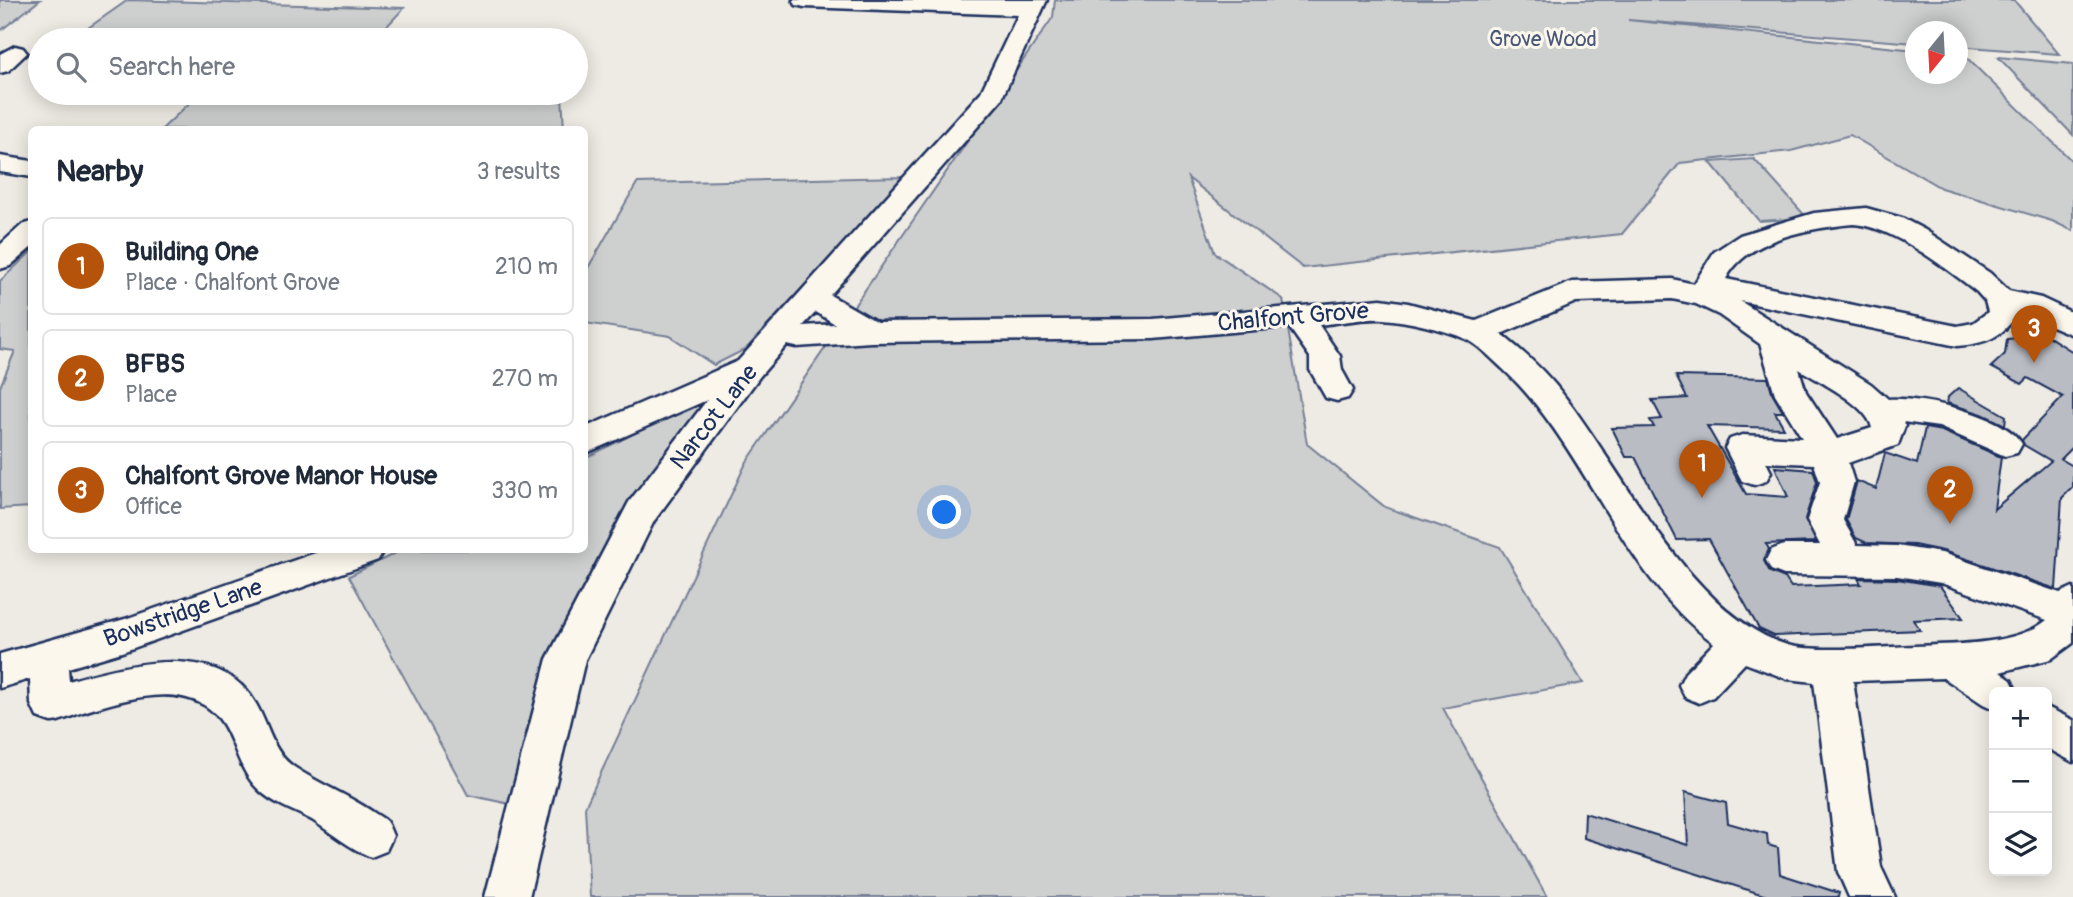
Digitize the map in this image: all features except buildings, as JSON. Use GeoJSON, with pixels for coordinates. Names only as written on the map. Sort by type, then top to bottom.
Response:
{"type":"FeatureCollection","features":[{"type":"Feature","properties":{"kind":"street"},"geometry":{"type":"LineString","coordinates":[[804,0],[1034,4]]}},
{"type":"Feature","properties":{"kind":"street","name":"Narcot Lane"},"geometry":{"type":"LineString","coordinates":[[507,897],[566,659],[641,512],[750,368],[992,94],[1034,4]]}},
{"type":"Feature","properties":{"kind":"street"},"geometry":{"type":"LineString","coordinates":[[0,164],[28,168]]}},
{"type":"Feature","properties":{"kind":"street"},"geometry":{"type":"LineString","coordinates":[[1478,332],[1572,292],[1706,290],[1885,321],[1929,332],[1974,335],[1984,331],[2000,318],[2003,306],[1981,281],[1901,228],[1864,215],[1788,228],[1753,240],[1725,256],[1706,290]]}},
{"type":"Feature","properties":{"kind":"street"},"geometry":{"type":"LineString","coordinates":[[0,260],[28,235]]}},
{"type":"Feature","properties":{"kind":"street"},"geometry":{"type":"LineString","coordinates":[[1706,290],[1774,339],[1860,392],[1881,411],[1889,426],[1886,436],[1841,452],[1742,448],[1754,472]]}},
{"type":"Feature","properties":{"kind":"street"},"geometry":{"type":"LineString","coordinates":[[1881,291],[1885,321]]}},
{"type":"Feature","properties":{"kind":"street"},"geometry":{"type":"LineString","coordinates":[[1999,299],[2031,305],[2073,325]]}},
{"type":"Feature","properties":{"kind":"street"},"geometry":{"type":"LineString","coordinates":[[812,300],[825,304],[871,332]]}},
{"type":"Feature","properties":{"kind":"street","name":"Chalfont Grove"},"geometry":{"type":"LineString","coordinates":[[782,334],[796,337],[871,332],[1153,330],[1381,309],[1408,313],[1478,332]]}},
{"type":"Feature","properties":{"kind":"street"},"geometry":{"type":"LineString","coordinates":[[1298,317],[1325,356],[1326,370],[1337,390]]}},
{"type":"Feature","properties":{"kind":"street"},"geometry":{"type":"LineString","coordinates":[[1478,332],[1514,359],[1536,383],[1586,450],[1677,585],[1705,614],[1740,642],[1765,656],[1790,663],[1831,665],[1950,661],[2017,653],[2044,646],[2061,630],[2072,609],[1942,568],[1898,561],[1784,560]]}},
{"type":"Feature","properties":{"kind":"street"},"geometry":{"type":"LineString","coordinates":[[1774,339],[1791,394],[1827,452],[1837,482],[1825,520],[1846,559]]}},
{"type":"Feature","properties":{"kind":"street"},"geometry":{"type":"LineString","coordinates":[[588,440],[750,368]]}},
{"type":"Feature","properties":{"kind":"street"},"geometry":{"type":"LineString","coordinates":[[1881,411],[1908,408],[1960,420],[2005,444]]}},
{"type":"Feature","properties":{"kind":"street","name":"Bowstridge Lane"},"geometry":{"type":"LineString","coordinates":[[0,671],[125,635],[350,553]]}},
{"type":"Feature","properties":{"kind":"street"},"geometry":{"type":"LineString","coordinates":[[1699,685],[1740,642]]}},
{"type":"Feature","properties":{"kind":"street"},"geometry":{"type":"LineString","coordinates":[[48,657],[51,704],[118,684],[156,679],[190,681],[216,691],[239,711],[261,762],[273,776],[329,807],[371,836]]}},
{"type":"Feature","properties":{"kind":"street"},"geometry":{"type":"LineString","coordinates":[[1950,661],[1989,687]]}},
{"type":"Feature","properties":{"kind":"street"},"geometry":{"type":"LineString","coordinates":[[1831,665],[1860,872],[1873,897]]}},
{"type":"Feature","properties":{"kind":"street"},"geometry":{"type":"LineString","coordinates":[[2052,728],[2073,743]]}},
{"type":"Feature","properties":{"kind":"green space"},"geometry":{"type":"Polygon","coordinates":[[[0,0],[40,0],[0,31],[0,0]]]}},
{"type":"Feature","properties":{"kind":"green space"},"geometry":{"type":"Polygon","coordinates":[[[128,0],[404,8],[385,28],[88,28],[128,0]]]}},
{"type":"Feature","properties":{"kind":"green space","name":"Grove Wood"},"geometry":{"type":"Polygon","coordinates":[[[1055,0],[2014,0],[2059,54],[1968,47],[1968,21],[1905,21],[1905,42],[1628,20],[1905,49],[1905,84],[1968,84],[1968,59],[2073,162],[2073,231],[2052,221],[1941,188],[1850,135],[1791,151],[1680,163],[1622,234],[1303,268],[1188,178],[1215,253],[1283,299],[1307,444],[1385,507],[1500,547],[1583,683],[1443,708],[1547,897],[590,897],[585,807],[746,463],[1053,17],[1055,0]]]}},
{"type":"Feature","properties":{"kind":"green space"},"geometry":{"type":"Polygon","coordinates":[[[1998,57],[2073,64],[2073,135],[1998,57]]]}},
{"type":"Feature","properties":{"kind":"green space"},"geometry":{"type":"Polygon","coordinates":[[[187,105],[563,105],[564,126],[165,126],[187,105]]]}},
{"type":"Feature","properties":{"kind":"green space"},"geometry":{"type":"Polygon","coordinates":[[[1754,159],[1807,218],[1759,221],[1710,162],[1754,159]]]}},
{"type":"Feature","properties":{"kind":"green space"},"geometry":{"type":"Polygon","coordinates":[[[904,177],[746,349],[714,365],[670,336],[588,323],[588,268],[637,183],[904,177]]]}},
{"type":"Feature","properties":{"kind":"green space"},"geometry":{"type":"Polygon","coordinates":[[[28,255],[28,507],[0,509],[0,387],[15,351],[0,349],[0,281],[28,255]]]}},
{"type":"Feature","properties":{"kind":"green space"},"geometry":{"type":"Polygon","coordinates":[[[711,395],[510,804],[468,795],[349,576],[396,553],[588,553],[588,456],[711,395]]]}},
{"type":"Feature","properties":{"kind":"place","name":"Chalfont Grove Manor House"},"geometry":{"type":"Point","coordinates":[2034,363]}},
{"type":"Feature","properties":{"kind":"place","name":"Building One"},"geometry":{"type":"Point","coordinates":[1702,498]}},
{"type":"Feature","properties":{"kind":"place","name":"BFBS"},"geometry":{"type":"Point","coordinates":[1950,524]}}]}
